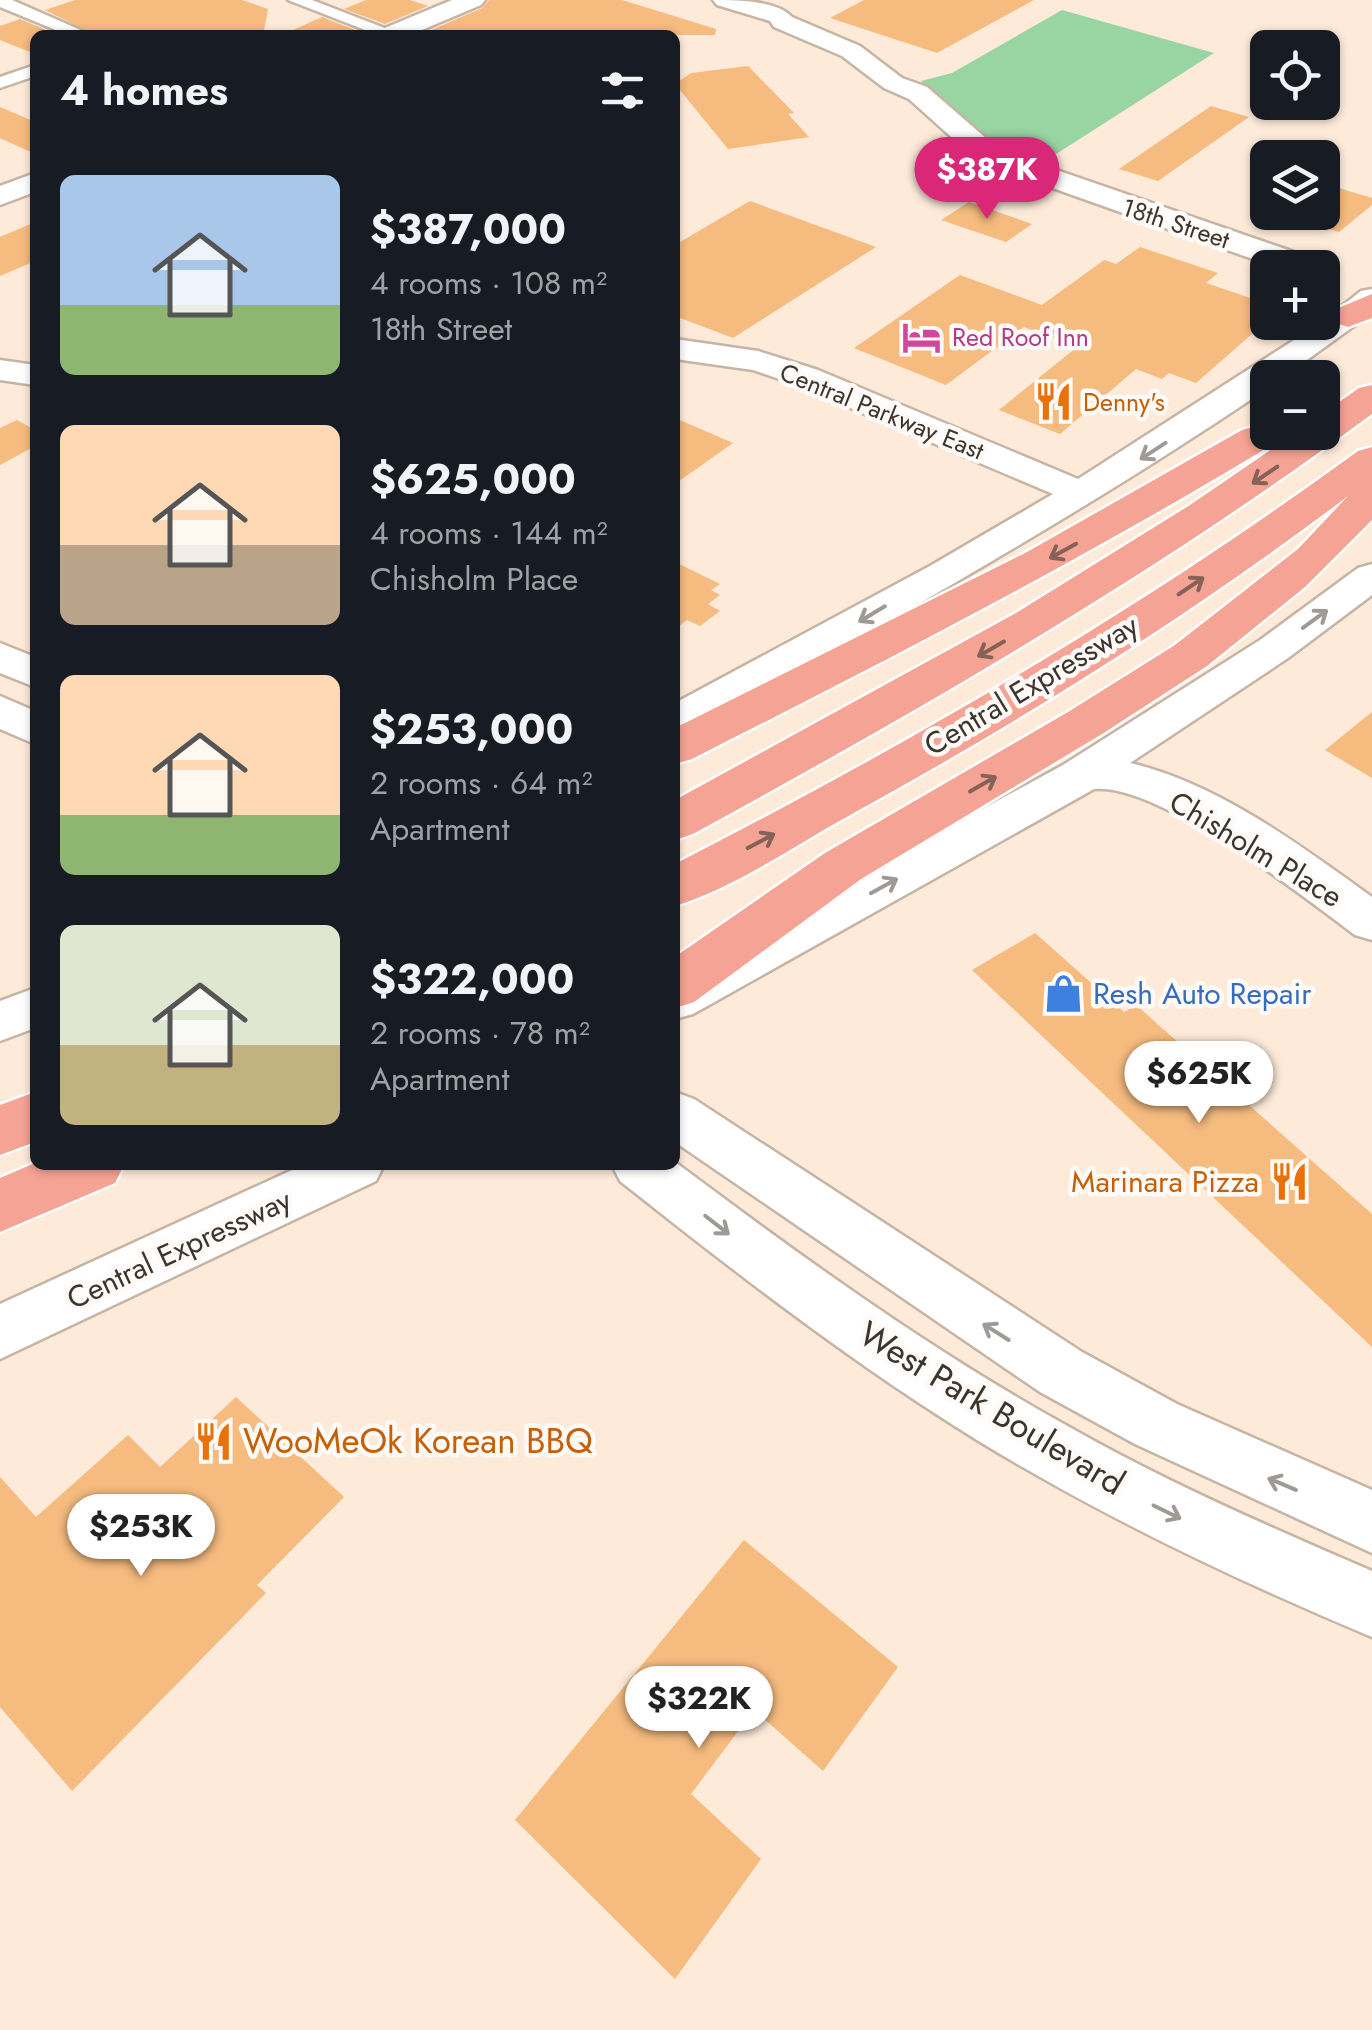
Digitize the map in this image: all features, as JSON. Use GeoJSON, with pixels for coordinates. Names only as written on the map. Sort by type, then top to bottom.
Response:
{"type":"FeatureCollection","features":[{"type":"Feature","properties":{"kind":"highway"},"geometry":{"type":"LineString","coordinates":[[1340,394],[1372,382]]}},
{"type":"Feature","properties":{"kind":"highway","name":"Central Expressway"},"geometry":{"type":"LineString","coordinates":[[680,819],[875,715],[1055,611],[1272,470],[1372,396]]}},
{"type":"Feature","properties":{"kind":"highway"},"geometry":{"type":"LineString","coordinates":[[680,746],[1008,582],[1250,442]]}},
{"type":"Feature","properties":{"kind":"highway","name":"Central Expressway"},"geometry":{"type":"LineString","coordinates":[[680,884],[1041,682],[1224,564],[1372,458]]}},
{"type":"Feature","properties":{"kind":"highway"},"geometry":{"type":"LineString","coordinates":[[680,982],[786,903],[868,850],[1105,712],[1250,613],[1347,528],[1372,490]]}},
{"type":"Feature","properties":{"kind":"highway"},"geometry":{"type":"LineString","coordinates":[[0,1131],[30,1118]]}},
{"type":"Feature","properties":{"kind":"highway"},"geometry":{"type":"LineString","coordinates":[[0,1206],[83,1170]]}},
{"type":"Feature","properties":{"kind":"main road"},"geometry":{"type":"LineString","coordinates":[[402,30],[473,0]]}},
{"type":"Feature","properties":{"kind":"main road","name":"18th Street"},"geometry":{"type":"LineString","coordinates":[[696,0],[766,21],[783,22],[850,51],[893,83],[890,97],[932,122],[975,165],[1250,251]]}},
{"type":"Feature","properties":{"kind":"main road","name":"18th Street"},"geometry":{"type":"LineString","coordinates":[[725,0],[779,16],[783,22]]}},
{"type":"Feature","properties":{"kind":"main road"},"geometry":{"type":"LineString","coordinates":[[0,196],[30,184]]}},
{"type":"Feature","properties":{"kind":"main road","name":"18th Street"},"geometry":{"type":"LineString","coordinates":[[1139,219],[1250,265]]}},
{"type":"Feature","properties":{"kind":"main road"},"geometry":{"type":"LineString","coordinates":[[680,718],[1068,502],[1207,416],[1360,301],[1356,283],[1340,278]]}},
{"type":"Feature","properties":{"kind":"main road","name":"Central Parkway East"},"geometry":{"type":"LineString","coordinates":[[680,350],[728,355],[1068,502]]}},
{"type":"Feature","properties":{"kind":"main road","name":"Central Parkway East"},"geometry":{"type":"LineString","coordinates":[[680,368],[766,374]]}},
{"type":"Feature","properties":{"kind":"main road"},"geometry":{"type":"LineString","coordinates":[[0,370],[30,374]]}},
{"type":"Feature","properties":{"kind":"main road"},"geometry":{"type":"LineString","coordinates":[[680,997],[1078,776],[1177,714],[1372,576]]}},
{"type":"Feature","properties":{"kind":"main road"},"geometry":{"type":"LineString","coordinates":[[0,656],[30,671]]}},
{"type":"Feature","properties":{"kind":"main road"},"geometry":{"type":"LineString","coordinates":[[0,710],[30,727]]}},
{"type":"Feature","properties":{"kind":"main road","name":"Chisholm Place"},"geometry":{"type":"LineString","coordinates":[[1177,714],[1164,736],[1174,760],[1280,824],[1371,911]]}},
{"type":"Feature","properties":{"kind":"main road","name":"Chisholm Place"},"geometry":{"type":"LineString","coordinates":[[1078,776],[1110,774],[1146,783],[1210,815],[1371,911]]}},
{"type":"Feature","properties":{"kind":"main road"},"geometry":{"type":"LineString","coordinates":[[0,1022],[30,1010]]}},
{"type":"Feature","properties":{"kind":"main road","name":"West Park Boulevard"},"geometry":{"type":"LineString","coordinates":[[680,1117],[1061,1372],[1237,1463],[1372,1522]]}},
{"type":"Feature","properties":{"kind":"main road","name":"Central Expressway"},"geometry":{"type":"LineString","coordinates":[[0,1332],[346,1170]]}},
{"type":"Feature","properties":{"kind":"main road","name":"West Park Boulevard"},"geometry":{"type":"LineString","coordinates":[[647,1170],[782,1274],[927,1374],[1050,1450],[1176,1516],[1372,1604]]}},
{"type":"Feature","properties":{"kind":"street"},"geometry":{"type":"LineString","coordinates":[[296,0],[377,30]]}},
{"type":"Feature","properties":{"kind":"street"},"geometry":{"type":"LineString","coordinates":[[0,1],[72,30]]}},
{"type":"Feature","properties":{"kind":"street"},"geometry":{"type":"LineString","coordinates":[[0,83],[30,72]]}},
{"type":"Feature","properties":{"kind":"green space"},"geometry":{"type":"Polygon","coordinates":[[[1062,10],[1214,53],[1039,165],[975,129],[921,81],[952,73],[1062,10]]]}},
{"type":"Feature","properties":{"kind":"building"},"geometry":{"type":"Polygon","coordinates":[[[75,0],[242,0],[268,9],[264,30],[85,30],[45,10],[75,0]]]}},
{"type":"Feature","properties":{"kind":"building"},"geometry":{"type":"Polygon","coordinates":[[[366,0],[410,0],[428,6],[385,24],[344,9],[366,0]]]}},
{"type":"Feature","properties":{"kind":"building"},"geometry":{"type":"Polygon","coordinates":[[[489,0],[622,0],[716,29],[715,35],[680,35],[680,30],[431,30],[482,8],[489,0]]]}},
{"type":"Feature","properties":{"kind":"building"},"geometry":{"type":"Polygon","coordinates":[[[864,0],[1034,0],[937,53],[830,18],[864,0]]]}},
{"type":"Feature","properties":{"kind":"building"},"geometry":{"type":"Polygon","coordinates":[[[322,17],[355,30],[293,30],[322,17]]]}},
{"type":"Feature","properties":{"kind":"building"},"geometry":{"type":"Polygon","coordinates":[[[20,19],[46,30],[30,30],[30,52],[0,40],[0,26],[20,19]]]}},
{"type":"Feature","properties":{"kind":"building"},"geometry":{"type":"Polygon","coordinates":[[[748,66],[794,113],[788,114],[809,137],[728,149],[680,90],[680,81],[691,73],[748,66]]]}},
{"type":"Feature","properties":{"kind":"building"},"geometry":{"type":"Polygon","coordinates":[[[1211,106],[1249,117],[1158,181],[1119,169],[1211,106]]]}},
{"type":"Feature","properties":{"kind":"building"},"geometry":{"type":"Polygon","coordinates":[[[0,107],[30,120],[30,152],[0,138],[0,107]]]}},
{"type":"Feature","properties":{"kind":"building"},"geometry":{"type":"Polygon","coordinates":[[[1340,188],[1372,198],[1372,205],[1339,232],[1332,230],[1340,230],[1340,188]]]}},
{"type":"Feature","properties":{"kind":"building"},"geometry":{"type":"Polygon","coordinates":[[[750,201],[876,247],[733,338],[680,318],[680,242],[750,201]]]}},
{"type":"Feature","properties":{"kind":"building"},"geometry":{"type":"Polygon","coordinates":[[[969,202],[1032,224],[1006,242],[941,220],[969,202]]]}},
{"type":"Feature","properties":{"kind":"building"},"geometry":{"type":"Polygon","coordinates":[[[30,224],[30,263],[0,276],[0,237],[30,224]]]}},
{"type":"Feature","properties":{"kind":"building"},"geometry":{"type":"Polygon","coordinates":[[[1140,247],[1218,273],[1206,283],[1250,298],[1250,336],[1196,383],[1169,373],[1162,379],[1136,369],[1060,434],[999,410],[1077,347],[1024,327],[946,385],[854,348],[960,275],[1042,305],[1104,260],[1116,264],[1140,247]]]}},
{"type":"Feature","properties":{"kind":"building"},"geometry":{"type":"Polygon","coordinates":[[[17,420],[30,427],[30,449],[0,465],[0,428],[17,420]]]}},
{"type":"Feature","properties":{"kind":"building"},"geometry":{"type":"Polygon","coordinates":[[[680,420],[733,443],[680,480],[680,420]]]}},
{"type":"Feature","properties":{"kind":"building"},"geometry":{"type":"Polygon","coordinates":[[[680,564],[720,584],[711,590],[720,595],[708,604],[720,611],[700,626],[687,620],[680,625],[680,564]]]}},
{"type":"Feature","properties":{"kind":"building"},"geometry":{"type":"Polygon","coordinates":[[[1372,712],[1372,778],[1325,750],[1372,712]]]}},
{"type":"Feature","properties":{"kind":"building"},"geometry":{"type":"Polygon","coordinates":[[[1035,933],[1124,1012],[1136,1005],[1372,1214],[1372,1347],[972,970],[1035,933]]]}},
{"type":"Feature","properties":{"kind":"building"},"geometry":{"type":"Polygon","coordinates":[[[236,1397],[344,1497],[257,1585],[266,1593],[72,1791],[0,1707],[0,1477],[36,1517],[128,1435],[160,1467],[236,1397]]]}},
{"type":"Feature","properties":{"kind":"building"},"geometry":{"type":"Polygon","coordinates":[[[744,1540],[898,1667],[823,1771],[754,1710],[691,1794],[761,1859],[675,1979],[515,1820],[744,1540]]]}},
{"type":"Feature","properties":{"kind":"place","name":"Red Roof Inn"},"geometry":{"type":"Point","coordinates":[922,337]}},
{"type":"Feature","properties":{"kind":"place","name":"Denny's"},"geometry":{"type":"Point","coordinates":[1053,402]}},
{"type":"Feature","properties":{"kind":"place","name":"Resh Auto Repair"},"geometry":{"type":"Point","coordinates":[1063,993]}},
{"type":"Feature","properties":{"kind":"place","name":"Marinara Pizza"},"geometry":{"type":"Point","coordinates":[1289,1181]}},
{"type":"Feature","properties":{"kind":"place","name":"WooMeOk Korean BBQ"},"geometry":{"type":"Point","coordinates":[213,1441]}}]}
